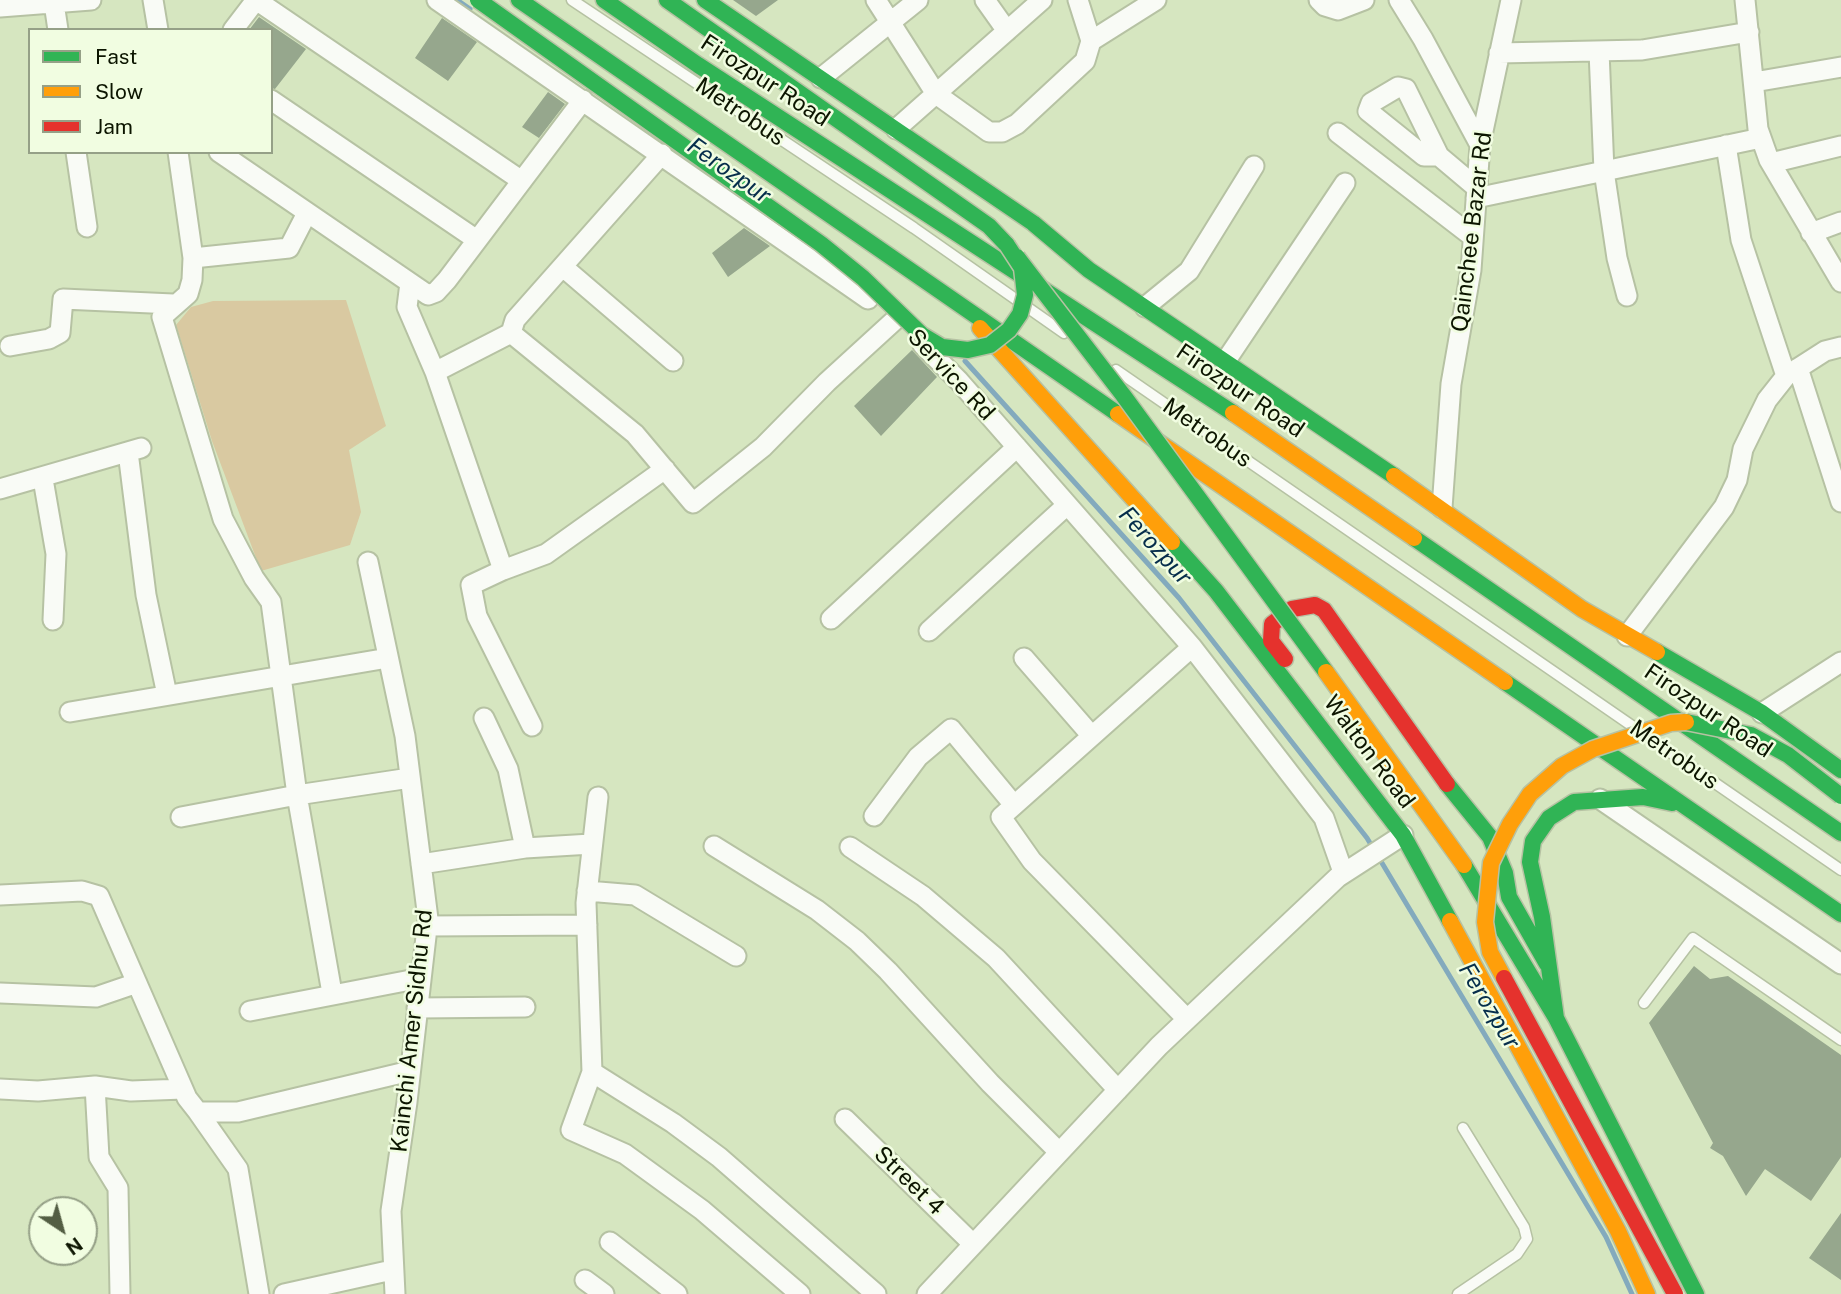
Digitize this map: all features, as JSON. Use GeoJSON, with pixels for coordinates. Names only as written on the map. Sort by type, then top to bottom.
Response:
{"type":"FeatureCollection","features":[{"type":"Feature","properties":{"kind":"main road"},"geometry":{"type":"LineString","coordinates":[[478,0],[821,244],[863,278],[922,335],[942,347],[968,351],[990,345],[1009,330],[1020,314],[1025,295],[1022,268],[1007,245]]}},
{"type":"Feature","properties":{"kind":"main road"},"geometry":{"type":"LineString","coordinates":[[519,0],[1841,914]]}},
{"type":"Feature","properties":{"kind":"main road","name":"Firozpur Road"},"geometry":{"type":"LineString","coordinates":[[604,0],[698,65],[1238,416],[1841,833]]}},
{"type":"Feature","properties":{"kind":"main road"},"geometry":{"type":"LineString","coordinates":[[667,0],[989,226],[1007,245],[1123,394],[1430,814],[1464,865],[1556,1018],[1696,1294]]}},
{"type":"Feature","properties":{"kind":"main road"},"geometry":{"type":"LineString","coordinates":[[705,0],[1033,223],[1089,270],[1442,508],[1582,609],[1762,713],[1841,771]]}},
{"type":"Feature","properties":{"kind":"main road","name":"Walton Road"},"geometry":{"type":"LineString","coordinates":[[959,304],[1216,591],[1403,835],[1618,1231],[1647,1294]]}},
{"type":"Feature","properties":{"kind":"main road"},"geometry":{"type":"LineString","coordinates":[[1373,793],[1376,775],[1271,641],[1269,629],[1272,624],[1292,609],[1315,605],[1324,610],[1427,760],[1483,827],[1505,873],[1516,910],[1549,966]]}},
{"type":"Feature","properties":{"kind":"main road"},"geometry":{"type":"LineString","coordinates":[[1675,1294],[1490,952],[1485,922],[1491,863],[1510,824],[1530,794],[1562,766],[1592,750],[1671,723],[1692,722],[1751,735],[1788,755],[1841,796]]}},
{"type":"Feature","properties":{"kind":"main road"},"geometry":{"type":"LineString","coordinates":[[1556,1018],[1530,862],[1533,841],[1549,818],[1574,802],[1599,798],[1643,797],[1683,805]]}},
{"type":"Feature","properties":{"kind":"street"},"geometry":{"type":"LineString","coordinates":[[0,7],[91,0]]}},
{"type":"Feature","properties":{"kind":"street"},"geometry":{"type":"LineString","coordinates":[[153,0],[158,28]]}},
{"type":"Feature","properties":{"kind":"street"},"geometry":{"type":"LineString","coordinates":[[235,28],[256,0],[522,181]]}},
{"type":"Feature","properties":{"kind":"street","name":"Service Rd"},"geometry":{"type":"LineString","coordinates":[[437,0],[896,319],[959,381],[1192,647],[1324,818],[1343,872]]}},
{"type":"Feature","properties":{"kind":"street"},"geometry":{"type":"LineString","coordinates":[[876,0],[936,94],[989,132],[1002,131],[1017,124],[1085,61],[1091,41],[1078,0]]}},
{"type":"Feature","properties":{"kind":"street"},"geometry":{"type":"LineString","coordinates":[[821,78],[918,0]]}},
{"type":"Feature","properties":{"kind":"street"},"geometry":{"type":"LineString","coordinates":[[985,0],[1007,31]]}},
{"type":"Feature","properties":{"kind":"street"},"geometry":{"type":"LineString","coordinates":[[896,129],[1042,0]]}},
{"type":"Feature","properties":{"kind":"street"},"geometry":{"type":"LineString","coordinates":[[1091,41],[1156,0]]}},
{"type":"Feature","properties":{"kind":"street"},"geometry":{"type":"LineString","coordinates":[[1319,0],[1325,6],[1338,10],[1364,0]]}},
{"type":"Feature","properties":{"kind":"street"},"geometry":{"type":"LineString","coordinates":[[1399,0],[1480,145]]}},
{"type":"Feature","properties":{"kind":"street","name":"Qainchee Bazar Rd"},"geometry":{"type":"LineString","coordinates":[[1442,508],[1451,384],[1471,270],[1480,145],[1511,0]]}},
{"type":"Feature","properties":{"kind":"street"},"geometry":{"type":"LineString","coordinates":[[1745,0],[1761,138],[1771,163],[1841,282]]}},
{"type":"Feature","properties":{"kind":"street"},"geometry":{"type":"LineString","coordinates":[[54,3],[58,28]]}},
{"type":"Feature","properties":{"kind":"street"},"geometry":{"type":"LineString","coordinates":[[1499,53],[1642,50],[1749,32]]}},
{"type":"Feature","properties":{"kind":"street"},"geometry":{"type":"LineString","coordinates":[[1599,51],[1604,171],[1617,258],[1627,296]]}},
{"type":"Feature","properties":{"kind":"street"},"geometry":{"type":"LineString","coordinates":[[1754,82],[1841,67]]}},
{"type":"Feature","properties":{"kind":"street"},"geometry":{"type":"LineString","coordinates":[[222,154],[428,295],[436,292],[478,240],[583,100]]}},
{"type":"Feature","properties":{"kind":"street"},"geometry":{"type":"LineString","coordinates":[[273,101],[478,240]]}},
{"type":"Feature","properties":{"kind":"street"},"geometry":{"type":"LineString","coordinates":[[1338,133],[1473,237]]}},
{"type":"Feature","properties":{"kind":"street"},"geometry":{"type":"LineString","coordinates":[[1439,156],[1476,193],[1604,171],[1761,138]]}},
{"type":"Feature","properties":{"kind":"street"},"geometry":{"type":"LineString","coordinates":[[1726,145],[1741,240],[1841,502]]}},
{"type":"Feature","properties":{"kind":"street"},"geometry":{"type":"LineString","coordinates":[[1771,163],[1841,146]]}},
{"type":"Feature","properties":{"kind":"street"},"geometry":{"type":"LineString","coordinates":[[76,154],[87,227]]}},
{"type":"Feature","properties":{"kind":"street"},"geometry":{"type":"LineString","coordinates":[[178,154],[193,258],[188,294],[173,304],[162,317],[223,519],[254,578],[271,602],[297,794],[332,993]]}},
{"type":"Feature","properties":{"kind":"street"},"geometry":{"type":"LineString","coordinates":[[435,372],[511,333],[515,320],[662,154]]}},
{"type":"Feature","properties":{"kind":"street"},"geometry":{"type":"LineString","coordinates":[[1145,307],[1189,271],[1254,166]]}},
{"type":"Feature","properties":{"kind":"street"},"geometry":{"type":"LineString","coordinates":[[1225,362],[1345,183]]}},
{"type":"Feature","properties":{"kind":"street"},"geometry":{"type":"LineString","coordinates":[[193,258],[289,247],[307,213]]}},
{"type":"Feature","properties":{"kind":"street"},"geometry":{"type":"LineString","coordinates":[[1811,233],[1841,222]]}},
{"type":"Feature","properties":{"kind":"street"},"geometry":{"type":"LineString","coordinates":[[563,267],[673,361]]}},
{"type":"Feature","properties":{"kind":"street"},"geometry":{"type":"LineString","coordinates":[[410,283],[407,307],[435,372],[503,570]]}},
{"type":"Feature","properties":{"kind":"street"},"geometry":{"type":"LineString","coordinates":[[10,346],[49,339],[60,333],[63,299],[173,304]]}},
{"type":"Feature","properties":{"kind":"street"},"geometry":{"type":"LineString","coordinates":[[511,333],[635,434],[693,503],[763,447],[827,382],[896,319]]}},
{"type":"Feature","properties":{"kind":"street"},"geometry":{"type":"LineString","coordinates":[[1627,636],[1724,507],[1737,480],[1743,449],[1767,400],[1792,372],[1825,351],[1840,350]]}},
{"type":"Feature","properties":{"kind":"street"},"geometry":{"type":"LineString","coordinates":[[831,619],[1017,447]]}},
{"type":"Feature","properties":{"kind":"street"},"geometry":{"type":"LineString","coordinates":[[0,489],[43,479],[135,450],[146,595],[167,695]]}},
{"type":"Feature","properties":{"kind":"street"},"geometry":{"type":"LineString","coordinates":[[532,726],[477,615],[471,585],[546,554],[665,469]]}},
{"type":"Feature","properties":{"kind":"street"},"geometry":{"type":"LineString","coordinates":[[43,479],[56,554],[54,620]]}},
{"type":"Feature","properties":{"kind":"street"},"geometry":{"type":"LineString","coordinates":[[929,631],[1067,505]]}},
{"type":"Feature","properties":{"kind":"street","name":"Kainchi Amer Sidhu Rd"},"geometry":{"type":"LineString","coordinates":[[368,562],[405,736],[427,926],[391,1211],[392,1270],[396,1294]]}},
{"type":"Feature","properties":{"kind":"street"},"geometry":{"type":"LineString","coordinates":[[1187,1019],[1032,861],[1001,817],[1192,647]]}},
{"type":"Feature","properties":{"kind":"street"},"geometry":{"type":"LineString","coordinates":[[70,712],[388,658]]}},
{"type":"Feature","properties":{"kind":"street"},"geometry":{"type":"LineString","coordinates":[[1024,658],[1091,735]]}},
{"type":"Feature","properties":{"kind":"street"},"geometry":{"type":"LineString","coordinates":[[1762,713],[1841,662]]}},
{"type":"Feature","properties":{"kind":"street"},"geometry":{"type":"LineString","coordinates":[[484,718],[508,769],[525,848]]}},
{"type":"Feature","properties":{"kind":"street"},"geometry":{"type":"LineString","coordinates":[[874,816],[918,757],[950,729],[1014,804]]}},
{"type":"Feature","properties":{"kind":"street"},"geometry":{"type":"LineString","coordinates":[[181,817],[297,794],[410,778]]}},
{"type":"Feature","properties":{"kind":"street"},"geometry":{"type":"LineString","coordinates":[[598,797],[587,891],[592,1072],[571,1130],[625,1154],[702,1210],[800,1294]]}},
{"type":"Feature","properties":{"kind":"street"},"geometry":{"type":"LineString","coordinates":[[1599,798],[1841,964]]}},
{"type":"Feature","properties":{"kind":"street"},"geometry":{"type":"LineString","coordinates":[[927,1294],[1187,1019],[1343,872],[1368,860],[1403,835]]}},
{"type":"Feature","properties":{"kind":"street"},"geometry":{"type":"LineString","coordinates":[[421,864],[525,848],[591,844]]}},
{"type":"Feature","properties":{"kind":"street"},"geometry":{"type":"LineString","coordinates":[[714,846],[817,910],[857,941],[888,971],[990,1083],[1059,1152]]}},
{"type":"Feature","properties":{"kind":"street"},"geometry":{"type":"LineString","coordinates":[[850,847],[923,896],[996,958],[1118,1090]]}},
{"type":"Feature","properties":{"kind":"street"},"geometry":{"type":"LineString","coordinates":[[0,895],[82,891],[99,896],[183,1089],[237,1169],[260,1294]]}},
{"type":"Feature","properties":{"kind":"street"},"geometry":{"type":"LineString","coordinates":[[587,891],[635,895],[736,956]]}},
{"type":"Feature","properties":{"kind":"street"},"geometry":{"type":"LineString","coordinates":[[427,926],[587,925]]}},
{"type":"Feature","properties":{"kind":"street"},"geometry":{"type":"LineString","coordinates":[[250,1012],[332,993],[421,978]]}},
{"type":"Feature","properties":{"kind":"street"},"geometry":{"type":"LineString","coordinates":[[0,993],[96,997],[137,983]]}},
{"type":"Feature","properties":{"kind":"street"},"geometry":{"type":"LineString","coordinates":[[417,1008],[524,1007]]}},
{"type":"Feature","properties":{"kind":"street"},"geometry":{"type":"LineString","coordinates":[[198,1112],[238,1112],[410,1071]]}},
{"type":"Feature","properties":{"kind":"street"},"geometry":{"type":"LineString","coordinates":[[592,1072],[673,1123],[719,1157],[876,1294]]}},
{"type":"Feature","properties":{"kind":"street"},"geometry":{"type":"LineString","coordinates":[[0,1089],[38,1091],[95,1086],[131,1091],[183,1089]]}},
{"type":"Feature","properties":{"kind":"street"},"geometry":{"type":"LineString","coordinates":[[95,1086],[99,1157],[118,1188],[120,1294]]}},
{"type":"Feature","properties":{"kind":"street","name":"Street 4"},"geometry":{"type":"LineString","coordinates":[[845,1119],[973,1244]]}},
{"type":"Feature","properties":{"kind":"street"},"geometry":{"type":"LineString","coordinates":[[610,1242],[677,1294]]}},
{"type":"Feature","properties":{"kind":"street"},"geometry":{"type":"LineString","coordinates":[[284,1294],[392,1270]]}},
{"type":"Feature","properties":{"kind":"street"},"geometry":{"type":"LineString","coordinates":[[585,1280],[604,1294]]}},
{"type":"Feature","properties":{"kind":"lane","name":"Metrobus"},"geometry":{"type":"LineString","coordinates":[[572,0],[914,228],[1841,870]]}},
{"type":"Feature","properties":{"kind":"lane"},"geometry":{"type":"LineString","coordinates":[[1644,1003],[1693,938],[1841,1041]]}},
{"type":"Feature","properties":{"kind":"lane"},"geometry":{"type":"LineString","coordinates":[[1458,1294],[1517,1254],[1527,1240],[1524,1227],[1463,1128]]}},
{"type":"Feature","properties":{"kind":"shaded area"},"geometry":{"type":"Polygon","coordinates":[[[346,300],[386,426],[349,450],[361,512],[350,545],[261,571],[212,441],[176,325],[191,307],[213,301],[346,300]]]}},
{"type":"Feature","properties":{"kind":"building"},"geometry":{"type":"Polygon","coordinates":[[[733,0],[778,0],[756,16],[733,0]]]}},
{"type":"Feature","properties":{"kind":"building"},"geometry":{"type":"Polygon","coordinates":[[[259,17],[306,49],[275,89],[273,28],[251,28],[259,17]]]}},
{"type":"Feature","properties":{"kind":"building"},"geometry":{"type":"Polygon","coordinates":[[[442,18],[477,42],[448,81],[415,58],[442,18]]]}},
{"type":"Feature","properties":{"kind":"building"},"geometry":{"type":"Polygon","coordinates":[[[548,92],[565,104],[539,138],[522,127],[548,92]]]}},
{"type":"Feature","properties":{"kind":"building"},"geometry":{"type":"Polygon","coordinates":[[[744,228],[770,246],[728,277],[712,253],[744,228]]]}},
{"type":"Feature","properties":{"kind":"building"},"geometry":{"type":"Polygon","coordinates":[[[912,350],[937,377],[881,436],[854,406],[912,350]]]}},
{"type":"Feature","properties":{"kind":"building"},"geometry":{"type":"Polygon","coordinates":[[[1694,966],[1710,979],[1728,976],[1841,1055],[1841,1157],[1811,1201],[1765,1169],[1746,1196],[1723,1156],[1710,1148],[1713,1143],[1649,1023],[1694,966]]]}},
{"type":"Feature","properties":{"kind":"building"},"geometry":{"type":"Polygon","coordinates":[[[1841,1213],[1841,1280],[1809,1258],[1841,1213]]]}},
{"type":"Feature","properties":{"kind":"waterway","name":"Ferozpur"},"geometry":{"type":"LineString","coordinates":[[457,0],[470,9]]}},
{"type":"Feature","properties":{"kind":"waterway","name":"Ferozpur"},"geometry":{"type":"LineString","coordinates":[[965,361],[1179,598],[1367,838],[1606,1237],[1632,1294]]}},
{"type":"Feature","properties":{"kind":"traffic: fast"},"geometry":{"type":"LineString","coordinates":[[478,0],[821,244],[863,278],[922,335],[942,347],[968,350],[990,345],[1009,330],[1020,314],[1025,295],[1022,268],[1007,245]]}},
{"type":"Feature","properties":{"kind":"traffic: fast"},"geometry":{"type":"LineString","coordinates":[[519,0],[1118,414]]}},
{"type":"Feature","properties":{"kind":"traffic: fast"},"geometry":{"type":"LineString","coordinates":[[604,0],[698,65],[1233,413]]}},
{"type":"Feature","properties":{"kind":"traffic: fast"},"geometry":{"type":"LineString","coordinates":[[667,0],[989,226],[1007,245]]}},
{"type":"Feature","properties":{"kind":"traffic: fast"},"geometry":{"type":"LineString","coordinates":[[705,0],[1033,223],[1089,270],[1394,476]]}},
{"type":"Feature","properties":{"kind":"traffic: fast"},"geometry":{"type":"LineString","coordinates":[[1017,257],[1123,395],[1326,672]]}},
{"type":"Feature","properties":{"kind":"traffic: fast"},"geometry":{"type":"LineString","coordinates":[[1414,538],[1841,833]]}},
{"type":"Feature","properties":{"kind":"traffic: fast"},"geometry":{"type":"LineString","coordinates":[[1172,542],[1216,591],[1403,835],[1450,921]]}},
{"type":"Feature","properties":{"kind":"traffic: fast"},"geometry":{"type":"LineString","coordinates":[[1657,652],[1762,713],[1841,770]]}},
{"type":"Feature","properties":{"kind":"traffic: fast"},"geometry":{"type":"LineString","coordinates":[[1505,682],[1841,914]]}},
{"type":"Feature","properties":{"kind":"traffic: fast"},"geometry":{"type":"LineString","coordinates":[[1686,722],[1751,735],[1788,755],[1841,796]]}},
{"type":"Feature","properties":{"kind":"traffic: fast"},"geometry":{"type":"LineString","coordinates":[[1447,784],[1490,837],[1505,873],[1509,897],[1547,964]]}},
{"type":"Feature","properties":{"kind":"traffic: fast"},"geometry":{"type":"LineString","coordinates":[[1556,1018],[1542,917],[1530,862],[1533,841],[1549,818],[1574,802],[1643,797],[1672,803]]}},
{"type":"Feature","properties":{"kind":"traffic: fast"},"geometry":{"type":"LineString","coordinates":[[1464,865],[1556,1018],[1696,1294]]}},
{"type":"Feature","properties":{"kind":"traffic: slow"},"geometry":{"type":"LineString","coordinates":[[980,328],[1172,542]]}},
{"type":"Feature","properties":{"kind":"traffic: slow"},"geometry":{"type":"LineString","coordinates":[[1233,413],[1414,538]]}},
{"type":"Feature","properties":{"kind":"traffic: slow"},"geometry":{"type":"LineString","coordinates":[[1118,414],[1505,682]]}},
{"type":"Feature","properties":{"kind":"traffic: slow"},"geometry":{"type":"LineString","coordinates":[[1394,476],[1582,609],[1657,652]]}},
{"type":"Feature","properties":{"kind":"traffic: slow"},"geometry":{"type":"LineString","coordinates":[[1326,672],[1464,865]]}},
{"type":"Feature","properties":{"kind":"traffic: slow"},"geometry":{"type":"LineString","coordinates":[[1504,978],[1490,952],[1485,922],[1491,863],[1510,824],[1530,794],[1562,766],[1593,749],[1671,723],[1686,722]]}},
{"type":"Feature","properties":{"kind":"traffic: slow"},"geometry":{"type":"LineString","coordinates":[[1450,921],[1618,1231],[1647,1294]]}},
{"type":"Feature","properties":{"kind":"traffic: jam"},"geometry":{"type":"LineString","coordinates":[[1285,659],[1271,641],[1272,624],[1292,609],[1315,605],[1324,610],[1447,784]]}},
{"type":"Feature","properties":{"kind":"traffic: jam"},"geometry":{"type":"LineString","coordinates":[[1504,978],[1675,1294]]}}]}
